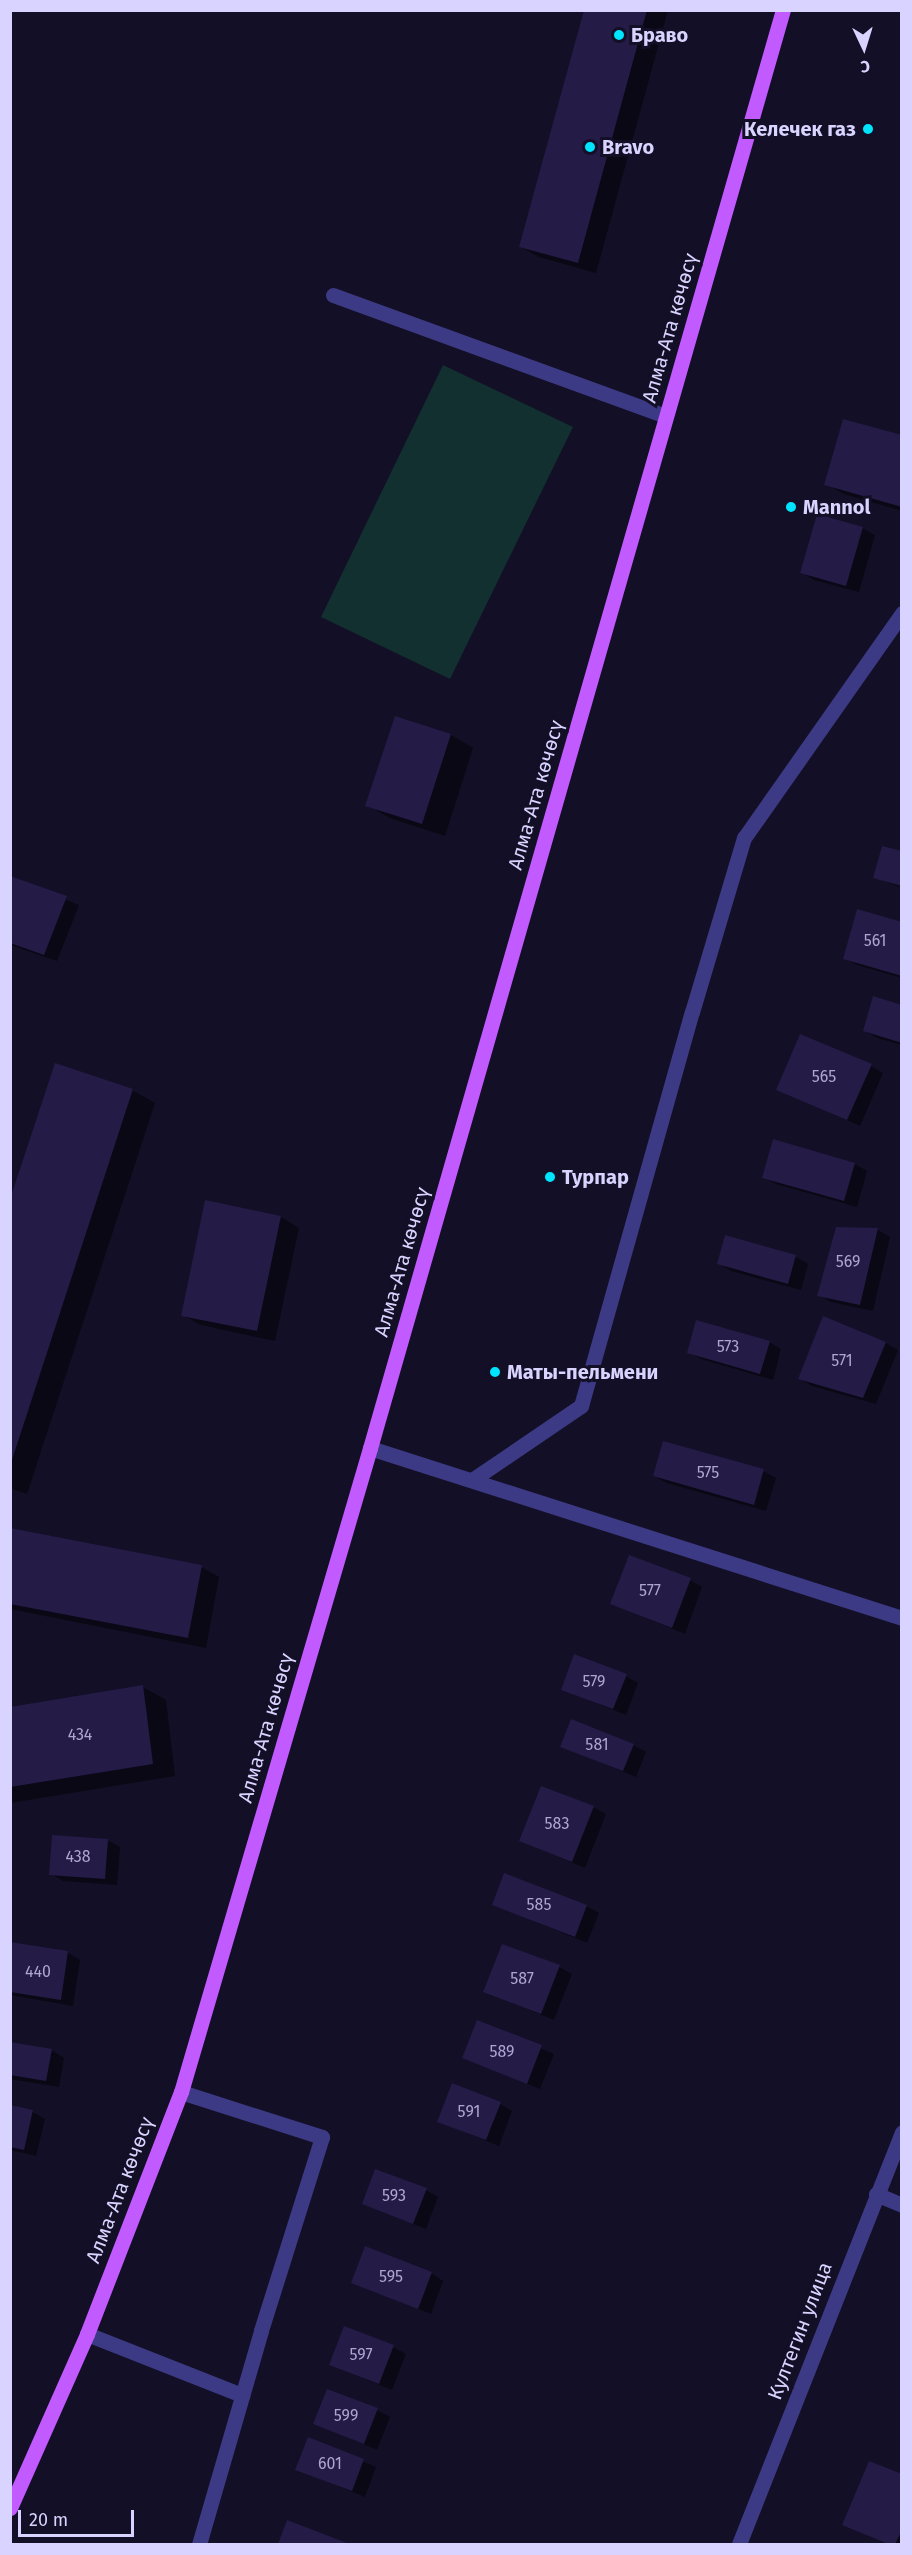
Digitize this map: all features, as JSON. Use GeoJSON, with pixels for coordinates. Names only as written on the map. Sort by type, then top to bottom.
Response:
{"type":"FeatureCollection","features":[{"type":"Feature","properties":{"kind":"main road","name":"Алма-Ата көчөсү"},"geometry":{"type":"LineString","coordinates":[[10,2508],[87,2334],[181,2092],[370,1448],[783,10]]}},
{"type":"Feature","properties":{"kind":"street"},"geometry":{"type":"LineString","coordinates":[[333,295],[666,416]]}},
{"type":"Feature","properties":{"kind":"street"},"geometry":{"type":"LineString","coordinates":[[472,1480],[581,1406],[692,1012],[744,838],[902,613]]}},
{"type":"Feature","properties":{"kind":"street"},"geometry":{"type":"LineString","coordinates":[[370,1448],[902,1618]]}},
{"type":"Feature","properties":{"kind":"street"},"geometry":{"type":"LineString","coordinates":[[181,2092],[322,2137],[242,2395],[199,2544]]}},
{"type":"Feature","properties":{"kind":"street","name":"Култегин улица"},"geometry":{"type":"LineString","coordinates":[[739,2544],[902,2132]]}},
{"type":"Feature","properties":{"kind":"street"},"geometry":{"type":"LineString","coordinates":[[876,2194],[902,2205]]}},
{"type":"Feature","properties":{"kind":"street"},"geometry":{"type":"LineString","coordinates":[[87,2334],[242,2395]]}},
{"type":"Feature","properties":{"kind":"green space"},"geometry":{"type":"Polygon","coordinates":[[[443,365],[573,427],[450,679],[321,617],[443,365]]]}},
{"type":"Feature","properties":{"kind":"building"},"geometry":{"type":"Polygon","coordinates":[[[584,10],[647,10],[578,263],[519,247],[584,10]]]}},
{"type":"Feature","properties":{"kind":"building"},"geometry":{"type":"Polygon","coordinates":[[[843,419],[902,435],[902,507],[824,485],[843,419]]]}},
{"type":"Feature","properties":{"kind":"building"},"geometry":{"type":"Polygon","coordinates":[[[817,514],[863,527],[846,586],[800,573],[817,514]]]}},
{"type":"Feature","properties":{"kind":"building"},"geometry":{"type":"Polygon","coordinates":[[[395,716],[451,734],[422,824],[365,806],[395,716]]]}},
{"type":"Feature","properties":{"kind":"building"},"geometry":{"type":"Polygon","coordinates":[[[882,846],[902,851],[902,886],[873,878],[882,846]]]}},
{"type":"Feature","properties":{"kind":"building"},"geometry":{"type":"Polygon","coordinates":[[[10,876],[67,896],[44,955],[10,943],[10,876]]]}},
{"type":"Feature","properties":{"kind":"building"},"geometry":{"type":"Polygon","coordinates":[[[857,909],[902,922],[902,976],[843,959],[857,909]]]}},
{"type":"Feature","properties":{"kind":"building"},"geometry":{"type":"Polygon","coordinates":[[[873,996],[902,1005],[902,1043],[863,1031],[873,996]]]}},
{"type":"Feature","properties":{"kind":"building"},"geometry":{"type":"Polygon","coordinates":[[[800,1034],[872,1064],[847,1120],[776,1090],[800,1034]]]}},
{"type":"Feature","properties":{"kind":"building"},"geometry":{"type":"Polygon","coordinates":[[[55,1063],[133,1089],[11,1463],[10,1199],[55,1063]]]}},
{"type":"Feature","properties":{"kind":"building"},"geometry":{"type":"Polygon","coordinates":[[[773,1139],[855,1163],[844,1201],[762,1178],[773,1139]]]}},
{"type":"Feature","properties":{"kind":"building"},"geometry":{"type":"Polygon","coordinates":[[[205,1200],[281,1216],[257,1331],[181,1316],[205,1200]]]}},
{"type":"Feature","properties":{"kind":"building"},"geometry":{"type":"Polygon","coordinates":[[[836,1227],[878,1228],[860,1305],[817,1296],[836,1227]]]}},
{"type":"Feature","properties":{"kind":"building"},"geometry":{"type":"Polygon","coordinates":[[[725,1235],[796,1255],[788,1284],[717,1264],[725,1235]]]}},
{"type":"Feature","properties":{"kind":"building"},"geometry":{"type":"Polygon","coordinates":[[[823,1316],[886,1342],[863,1398],[798,1379],[823,1316]]]}},
{"type":"Feature","properties":{"kind":"building"},"geometry":{"type":"Polygon","coordinates":[[[696,1320],[770,1341],[760,1374],[687,1353],[696,1320]]]}},
{"type":"Feature","properties":{"kind":"building"},"geometry":{"type":"Polygon","coordinates":[[[663,1441],[764,1469],[754,1505],[653,1476],[663,1441]]]}},
{"type":"Feature","properties":{"kind":"building"},"geometry":{"type":"Polygon","coordinates":[[[10,1528],[202,1565],[188,1638],[10,1604],[10,1528]]]}},
{"type":"Feature","properties":{"kind":"building"},"geometry":{"type":"Polygon","coordinates":[[[629,1555],[691,1578],[672,1628],[610,1604],[629,1555]]]}},
{"type":"Feature","properties":{"kind":"building"},"geometry":{"type":"Polygon","coordinates":[[[574,1654],[627,1674],[613,1709],[561,1690],[574,1654]]]}},
{"type":"Feature","properties":{"kind":"building"},"geometry":{"type":"Polygon","coordinates":[[[143,1685],[153,1764],[10,1787],[10,1707],[143,1685]]]}},
{"type":"Feature","properties":{"kind":"building"},"geometry":{"type":"Polygon","coordinates":[[[571,1719],[634,1744],[623,1771],[560,1747],[571,1719]]]}},
{"type":"Feature","properties":{"kind":"building"},"geometry":{"type":"Polygon","coordinates":[[[541,1786],[594,1806],[572,1862],[519,1841],[541,1786]]]}},
{"type":"Feature","properties":{"kind":"building"},"geometry":{"type":"Polygon","coordinates":[[[52,1835],[108,1839],[105,1879],[49,1875],[52,1835]]]}},
{"type":"Feature","properties":{"kind":"building"},"geometry":{"type":"Polygon","coordinates":[[[504,1873],[587,1905],[575,1937],[492,1905],[504,1873]]]}},
{"type":"Feature","properties":{"kind":"building"},"geometry":{"type":"Polygon","coordinates":[[[10,1942],[68,1951],[61,2000],[10,1992],[10,1942]]]}},
{"type":"Feature","properties":{"kind":"building"},"geometry":{"type":"Polygon","coordinates":[[[502,1944],[560,1965],[541,2014],[483,1992],[502,1944]]]}},
{"type":"Feature","properties":{"kind":"building"},"geometry":{"type":"Polygon","coordinates":[[[477,2020],[542,2045],[527,2084],[462,2058],[477,2020]]]}},
{"type":"Feature","properties":{"kind":"building"},"geometry":{"type":"Polygon","coordinates":[[[10,2042],[52,2049],[46,2081],[10,2075],[10,2042]]]}},
{"type":"Feature","properties":{"kind":"building"},"geometry":{"type":"Polygon","coordinates":[[[452,2083],[501,2102],[486,2140],[437,2122],[452,2083]]]}},
{"type":"Feature","properties":{"kind":"building"},"geometry":{"type":"Polygon","coordinates":[[[10,2105],[33,2110],[24,2150],[10,2147],[10,2105]]]}},
{"type":"Feature","properties":{"kind":"building"},"geometry":{"type":"Polygon","coordinates":[[[375,2169],[427,2188],[413,2224],[362,2204],[375,2169]]]}},
{"type":"Feature","properties":{"kind":"building"},"geometry":{"type":"Polygon","coordinates":[[[365,2246],[432,2272],[418,2309],[351,2283],[365,2246]]]}},
{"type":"Feature","properties":{"kind":"building"},"geometry":{"type":"Polygon","coordinates":[[[344,2326],[394,2345],[379,2384],[329,2365],[344,2326]]]}},
{"type":"Feature","properties":{"kind":"building"},"geometry":{"type":"Polygon","coordinates":[[[327,2389],[378,2408],[364,2444],[313,2424],[327,2389]]]}},
{"type":"Feature","properties":{"kind":"building"},"geometry":{"type":"Polygon","coordinates":[[[308,2437],[364,2459],[352,2491],[295,2470],[308,2437]]]}},
{"type":"Feature","properties":{"kind":"building"},"geometry":{"type":"Polygon","coordinates":[[[869,2461],[902,2474],[902,2530],[895,2544],[888,2544],[842,2525],[869,2461]]]}},
{"type":"Feature","properties":{"kind":"building"},"geometry":{"type":"Polygon","coordinates":[[[287,2520],[347,2543],[278,2544],[287,2520]]]}},
{"type":"Feature","properties":{"kind":"place","name":"Браво"},"geometry":{"type":"Point","coordinates":[619,35]}},
{"type":"Feature","properties":{"kind":"place","name":"Келечек газ"},"geometry":{"type":"Point","coordinates":[868,129]}},
{"type":"Feature","properties":{"kind":"place","name":"Bravo"},"geometry":{"type":"Point","coordinates":[590,147]}},
{"type":"Feature","properties":{"kind":"place","name":"Mannol"},"geometry":{"type":"Point","coordinates":[791,507]}},
{"type":"Feature","properties":{"kind":"place","name":"Турпар"},"geometry":{"type":"Point","coordinates":[550,1177]}},
{"type":"Feature","properties":{"kind":"place","name":"Маты-пельмени"},"geometry":{"type":"Point","coordinates":[495,1372]}}]}
